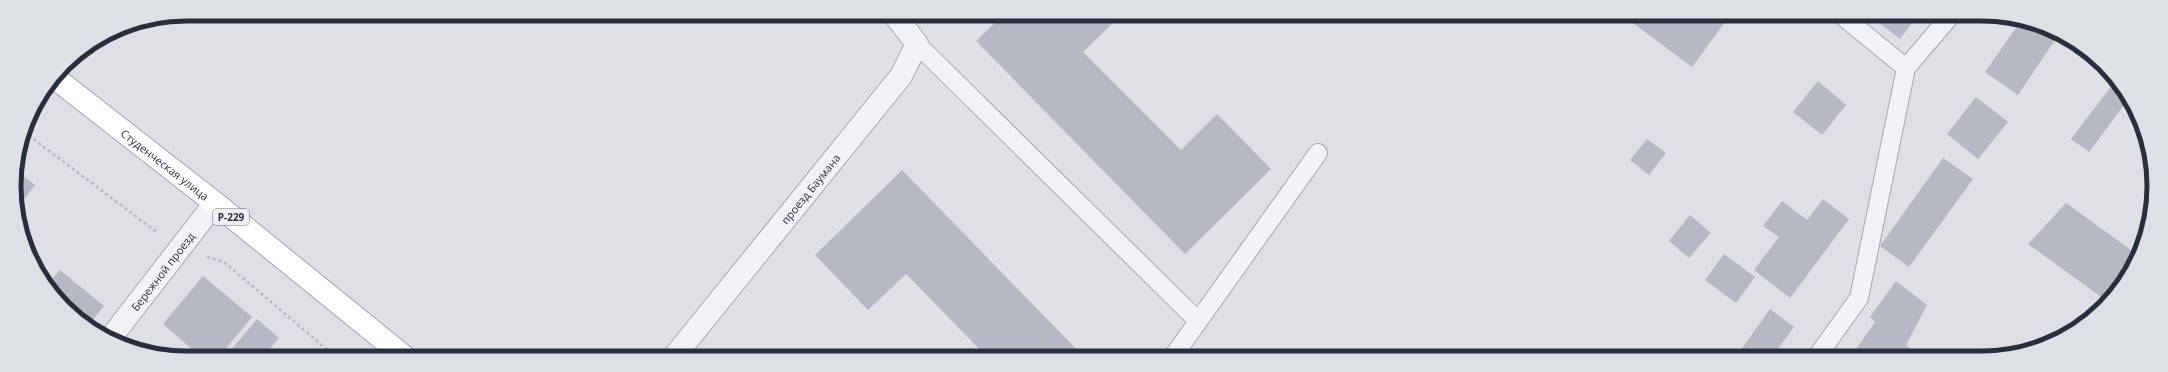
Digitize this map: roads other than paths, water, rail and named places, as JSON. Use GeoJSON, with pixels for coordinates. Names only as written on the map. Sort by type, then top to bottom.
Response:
{"type":"FeatureCollection","features":[{"type":"Feature","properties":{"kind":"main road","name":"Студенческая улица"},"geometry":{"type":"LineString","coordinates":[[59,81],[214,203],[397,351]]}},
{"type":"Feature","properties":{"kind":"street"},"geometry":{"type":"LineString","coordinates":[[899,21],[917,44]]}},
{"type":"Feature","properties":{"kind":"street","name":"проезд Баумана"},"geometry":{"type":"LineString","coordinates":[[679,351],[902,76],[917,44]]}},
{"type":"Feature","properties":{"kind":"street","name":"Бережной проезд"},"geometry":{"type":"LineString","coordinates":[[114,334],[214,203]]}},
{"type":"Feature","properties":{"kind":"lane"},"geometry":{"type":"LineString","coordinates":[[1849,21],[1906,68]]}},
{"type":"Feature","properties":{"kind":"lane"},"geometry":{"type":"LineString","coordinates":[[1821,351],[1858,298],[1906,68],[1946,21]]}},
{"type":"Feature","properties":{"kind":"lane"},"geometry":{"type":"LineString","coordinates":[[917,44],[1198,321]]}},
{"type":"Feature","properties":{"kind":"lane"},"geometry":{"type":"LineString","coordinates":[[1177,351],[1318,153]]}}]}
